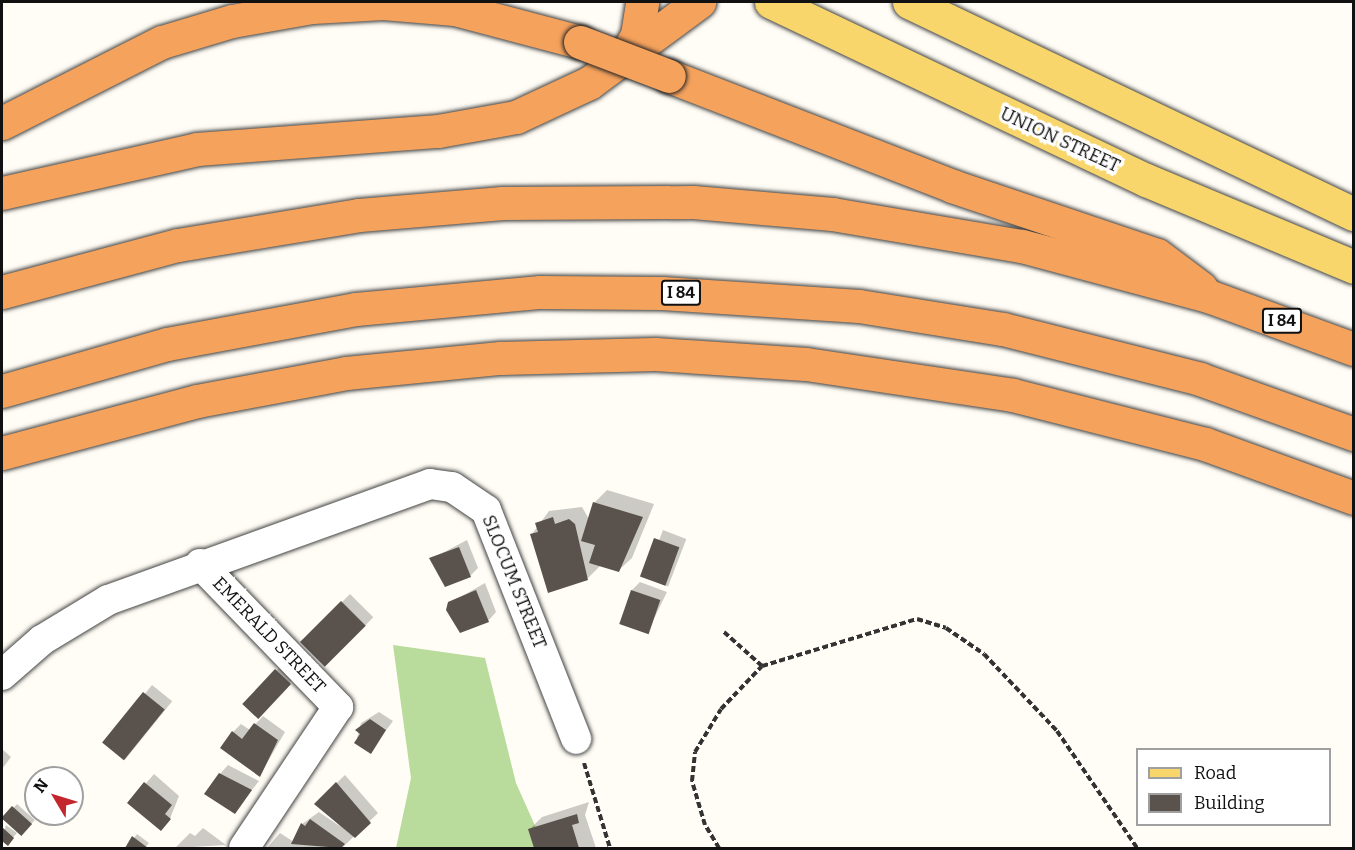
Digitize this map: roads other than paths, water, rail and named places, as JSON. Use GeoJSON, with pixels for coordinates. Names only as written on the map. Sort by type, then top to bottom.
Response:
{"type":"FeatureCollection","features":[{"type":"Feature","properties":{"kind":"highway"},"geometry":{"type":"LineString","coordinates":[[620,61],[637,35],[642,2]]}},
{"type":"Feature","properties":{"kind":"highway"},"geometry":{"type":"LineString","coordinates":[[2,193],[197,149],[481,125],[541,107],[620,61],[699,2]]}},
{"type":"Feature","properties":{"kind":"highway"},"geometry":{"type":"LineString","coordinates":[[2,123],[162,42],[232,21],[312,7],[383,3],[455,9],[580,42],[952,186],[1157,255],[1208,296]]}},
{"type":"Feature","properties":{"kind":"highway","name":"I 84"},"geometry":{"type":"LineString","coordinates":[[2,292],[134,255],[291,224],[454,205],[601,200],[753,206],[892,222],[1042,251],[1208,296],[1353,349]]}},
{"type":"Feature","properties":{"kind":"highway","name":"I 84"},"geometry":{"type":"LineString","coordinates":[[2,391],[168,344],[356,309],[540,292],[662,292],[859,306],[1003,329],[1200,379],[1353,435]]}},
{"type":"Feature","properties":{"kind":"highway"},"geometry":{"type":"LineString","coordinates":[[2,453],[158,410],[303,380],[445,362],[609,354],[747,359],[910,377],[1057,404],[1205,444],[1353,498]]}},
{"type":"Feature","properties":{"kind":"highway"},"geometry":{"type":"LineString","coordinates":[[2,470],[108,435],[158,410]]}},
{"type":"Feature","properties":{"kind":"main road","name":"UNION STREET"},"geometry":{"type":"LineString","coordinates":[[771,2],[1146,180],[1353,267]]}},
{"type":"Feature","properties":{"kind":"main road"},"geometry":{"type":"LineString","coordinates":[[909,2],[1353,214]]}},
{"type":"Feature","properties":{"kind":"street","name":"SLOCUM STREET"},"geometry":{"type":"LineString","coordinates":[[2,675],[72,619],[200,564],[408,489],[452,487],[486,510],[496,530],[576,739]]}},
{"type":"Feature","properties":{"kind":"street","name":"EMERALD STREET"},"geometry":{"type":"LineString","coordinates":[[200,564],[338,707],[244,849]]}}]}
